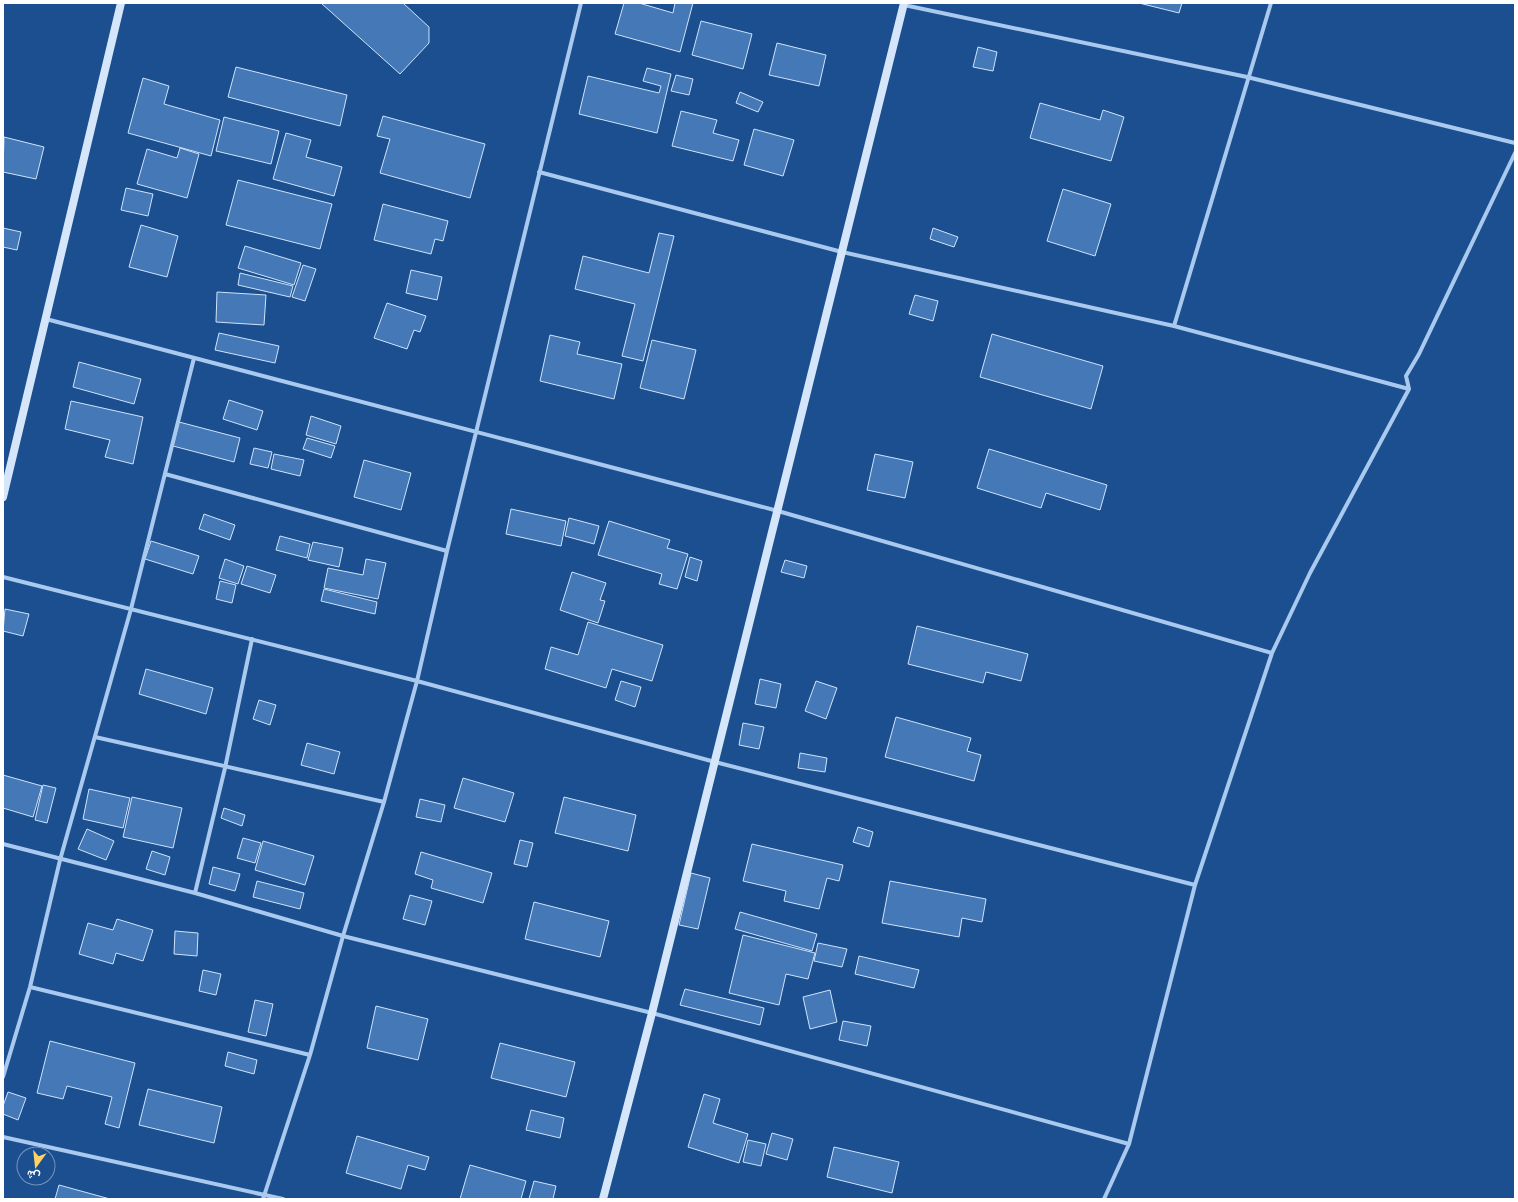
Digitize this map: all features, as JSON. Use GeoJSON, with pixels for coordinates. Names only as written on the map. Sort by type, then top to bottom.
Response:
{"type":"FeatureCollection","features":[{"type":"Feature","properties":{"kind":"street"},"geometry":{"type":"LineString","coordinates":[[3,497],[121,3]]}},
{"type":"Feature","properties":{"kind":"street"},"geometry":{"type":"LineString","coordinates":[[263,1199],[310,1055],[343,936],[384,802],[417,681],[476,431],[581,3]]}},
{"type":"Feature","properties":{"kind":"street"},"geometry":{"type":"LineString","coordinates":[[1174,326],[1247,77],[1271,3]]}},
{"type":"Feature","properties":{"kind":"street"},"geometry":{"type":"LineString","coordinates":[[603,1199],[652,1013],[904,4],[1247,77],[1515,143]]}},
{"type":"Feature","properties":{"kind":"street"},"geometry":{"type":"LineString","coordinates":[[1104,1199],[1129,1144],[1195,885],[1272,653],[1310,573],[1409,389],[1406,376],[1419,354],[1515,153]]}},
{"type":"Feature","properties":{"kind":"street"},"geometry":{"type":"LineString","coordinates":[[539,172],[842,252],[1174,326],[1409,389]]}},
{"type":"Feature","properties":{"kind":"street"},"geometry":{"type":"LineString","coordinates":[[45,319],[778,511],[1272,653]]}},
{"type":"Feature","properties":{"kind":"street"},"geometry":{"type":"LineString","coordinates":[[3,1077],[30,987],[60,860],[131,609],[194,358]]}},
{"type":"Feature","properties":{"kind":"street"},"geometry":{"type":"LineString","coordinates":[[165,474],[447,551]]}},
{"type":"Feature","properties":{"kind":"street"},"geometry":{"type":"LineString","coordinates":[[3,577],[417,681],[715,762],[1195,885]]}},
{"type":"Feature","properties":{"kind":"street"},"geometry":{"type":"LineString","coordinates":[[195,893],[225,768],[252,640]]}},
{"type":"Feature","properties":{"kind":"street"},"geometry":{"type":"LineString","coordinates":[[95,737],[225,768],[384,802]]}},
{"type":"Feature","properties":{"kind":"street"},"geometry":{"type":"LineString","coordinates":[[3,844],[60,860],[195,893],[343,936],[652,1013],[1129,1144]]}},
{"type":"Feature","properties":{"kind":"street"},"geometry":{"type":"LineString","coordinates":[[30,987],[310,1055]]}},
{"type":"Feature","properties":{"kind":"street"},"geometry":{"type":"LineString","coordinates":[[3,1137],[283,1199]]}},
{"type":"Feature","properties":{"kind":"building"},"geometry":{"type":"Polygon","coordinates":[[[321,3],[403,3],[429,27],[429,43],[400,74],[321,3]]]}},
{"type":"Feature","properties":{"kind":"building"},"geometry":{"type":"Polygon","coordinates":[[[624,3],[639,3],[673,13],[675,3],[693,3],[680,52],[615,34],[624,3]]]}},
{"type":"Feature","properties":{"kind":"building"},"geometry":{"type":"Polygon","coordinates":[[[1139,3],[1182,3],[1179,13],[1139,3]]]}},
{"type":"Feature","properties":{"kind":"building"},"geometry":{"type":"Polygon","coordinates":[[[701,21],[752,34],[743,69],[692,55],[701,21]]]}},
{"type":"Feature","properties":{"kind":"building"},"geometry":{"type":"Polygon","coordinates":[[[777,43],[826,55],[819,86],[769,75],[777,43]]]}},
{"type":"Feature","properties":{"kind":"building"},"geometry":{"type":"Polygon","coordinates":[[[978,47],[997,52],[993,71],[973,67],[978,47]]]}},
{"type":"Feature","properties":{"kind":"building"},"geometry":{"type":"Polygon","coordinates":[[[236,67],[347,95],[340,126],[228,97],[236,67]]]}},
{"type":"Feature","properties":{"kind":"building"},"geometry":{"type":"Polygon","coordinates":[[[647,68],[671,74],[657,133],[579,114],[588,76],[659,93],[661,86],[643,81],[647,68]]]}},
{"type":"Feature","properties":{"kind":"building"},"geometry":{"type":"Polygon","coordinates":[[[676,75],[693,79],[689,95],[671,91],[676,75]]]}},
{"type":"Feature","properties":{"kind":"building"},"geometry":{"type":"Polygon","coordinates":[[[143,78],[169,86],[164,104],[220,120],[211,156],[128,133],[143,78]]]}},
{"type":"Feature","properties":{"kind":"building"},"geometry":{"type":"Polygon","coordinates":[[[740,92],[763,102],[758,112],[736,103],[740,92]]]}},
{"type":"Feature","properties":{"kind":"building"},"geometry":{"type":"Polygon","coordinates":[[[1040,103],[1100,120],[1103,110],[1124,117],[1111,161],[1030,138],[1040,103]]]}},
{"type":"Feature","properties":{"kind":"building"},"geometry":{"type":"Polygon","coordinates":[[[681,111],[717,120],[713,133],[739,140],[733,161],[672,146],[681,111]]]}},
{"type":"Feature","properties":{"kind":"building"},"geometry":{"type":"Polygon","coordinates":[[[383,116],[485,144],[470,198],[380,173],[390,139],[377,136],[383,116]]]}},
{"type":"Feature","properties":{"kind":"building"},"geometry":{"type":"Polygon","coordinates":[[[224,117],[279,131],[271,164],[216,151],[224,117]]]}},
{"type":"Feature","properties":{"kind":"building"},"geometry":{"type":"Polygon","coordinates":[[[754,129],[794,140],[783,176],[744,165],[754,129]]]}},
{"type":"Feature","properties":{"kind":"building"},"geometry":{"type":"Polygon","coordinates":[[[286,133],[311,140],[306,157],[342,167],[334,196],[273,179],[286,133]]]}},
{"type":"Feature","properties":{"kind":"building"},"geometry":{"type":"Polygon","coordinates":[[[4,137],[44,147],[36,179],[3,172],[4,137]]]}},
{"type":"Feature","properties":{"kind":"building"},"geometry":{"type":"Polygon","coordinates":[[[180,148],[199,154],[187,198],[137,184],[147,149],[177,158],[180,148]]]}},
{"type":"Feature","properties":{"kind":"building"},"geometry":{"type":"Polygon","coordinates":[[[238,180],[332,204],[320,249],[226,225],[238,180]]]}},
{"type":"Feature","properties":{"kind":"building"},"geometry":{"type":"Polygon","coordinates":[[[126,188],[153,194],[148,216],[121,210],[126,188]]]}},
{"type":"Feature","properties":{"kind":"building"},"geometry":{"type":"Polygon","coordinates":[[[1063,189],[1111,204],[1095,256],[1047,241],[1063,189]]]}},
{"type":"Feature","properties":{"kind":"building"},"geometry":{"type":"Polygon","coordinates":[[[383,204],[448,221],[443,241],[435,239],[431,254],[374,240],[383,204]]]}},
{"type":"Feature","properties":{"kind":"building"},"geometry":{"type":"Polygon","coordinates":[[[141,225],[178,236],[167,277],[129,267],[141,225]]]}},
{"type":"Feature","properties":{"kind":"building"},"geometry":{"type":"Polygon","coordinates":[[[3,228],[21,232],[17,250],[3,247],[3,228]]]}},
{"type":"Feature","properties":{"kind":"building"},"geometry":{"type":"Polygon","coordinates":[[[933,228],[958,237],[954,247],[930,239],[933,228]]]}},
{"type":"Feature","properties":{"kind":"building"},"geometry":{"type":"Polygon","coordinates":[[[659,233],[674,236],[643,361],[622,356],[635,304],[575,289],[583,256],[649,273],[659,233]]]}},
{"type":"Feature","properties":{"kind":"building"},"geometry":{"type":"Polygon","coordinates":[[[245,246],[301,263],[294,285],[238,268],[245,246]]]}},
{"type":"Feature","properties":{"kind":"building"},"geometry":{"type":"Polygon","coordinates":[[[303,265],[316,269],[305,301],[292,297],[303,265]]]}},
{"type":"Feature","properties":{"kind":"building"},"geometry":{"type":"Polygon","coordinates":[[[411,270],[442,277],[437,300],[406,293],[411,270]]]}},
{"type":"Feature","properties":{"kind":"building"},"geometry":{"type":"Polygon","coordinates":[[[240,273],[293,286],[290,297],[238,285],[240,273]]]}},
{"type":"Feature","properties":{"kind":"building"},"geometry":{"type":"Polygon","coordinates":[[[217,292],[266,295],[264,325],[216,322],[217,292]]]}},
{"type":"Feature","properties":{"kind":"building"},"geometry":{"type":"Polygon","coordinates":[[[915,295],[938,301],[933,321],[909,314],[915,295]]]}},
{"type":"Feature","properties":{"kind":"building"},"geometry":{"type":"Polygon","coordinates":[[[387,303],[426,316],[420,332],[414,330],[407,349],[374,338],[387,303]]]}},
{"type":"Feature","properties":{"kind":"building"},"geometry":{"type":"Polygon","coordinates":[[[219,333],[279,346],[275,363],[215,350],[219,333]]]}},
{"type":"Feature","properties":{"kind":"building"},"geometry":{"type":"Polygon","coordinates":[[[992,334],[1103,366],[1091,409],[980,377],[992,334]]]}},
{"type":"Feature","properties":{"kind":"building"},"geometry":{"type":"Polygon","coordinates":[[[550,335],[580,342],[577,354],[622,364],[614,399],[540,381],[550,335]]]}},
{"type":"Feature","properties":{"kind":"building"},"geometry":{"type":"Polygon","coordinates":[[[652,340],[696,350],[684,399],[640,388],[652,340]]]}},
{"type":"Feature","properties":{"kind":"building"},"geometry":{"type":"Polygon","coordinates":[[[79,362],[141,379],[134,404],[73,387],[79,362]]]}},
{"type":"Feature","properties":{"kind":"building"},"geometry":{"type":"Polygon","coordinates":[[[229,400],[263,411],[257,430],[223,419],[229,400]]]}},
{"type":"Feature","properties":{"kind":"building"},"geometry":{"type":"Polygon","coordinates":[[[71,401],[143,417],[133,464],[105,457],[110,440],[65,429],[71,401]]]}},
{"type":"Feature","properties":{"kind":"building"},"geometry":{"type":"Polygon","coordinates":[[[311,416],[341,426],[336,444],[306,435],[311,416]]]}},
{"type":"Feature","properties":{"kind":"building"},"geometry":{"type":"Polygon","coordinates":[[[179,422],[240,438],[234,462],[173,446],[179,422]]]}},
{"type":"Feature","properties":{"kind":"building"},"geometry":{"type":"Polygon","coordinates":[[[307,438],[335,446],[331,458],[303,449],[307,438]]]}},
{"type":"Feature","properties":{"kind":"building"},"geometry":{"type":"Polygon","coordinates":[[[254,448],[272,452],[268,468],[250,464],[254,448]]]}},
{"type":"Feature","properties":{"kind":"building"},"geometry":{"type":"Polygon","coordinates":[[[989,449],[1107,485],[1100,510],[1046,493],[1041,508],[977,488],[989,449]]]}},
{"type":"Feature","properties":{"kind":"building"},"geometry":{"type":"Polygon","coordinates":[[[274,454],[304,460],[300,476],[271,469],[274,454]]]}},
{"type":"Feature","properties":{"kind":"building"},"geometry":{"type":"Polygon","coordinates":[[[875,454],[913,462],[905,498],[867,490],[875,454]]]}},
{"type":"Feature","properties":{"kind":"building"},"geometry":{"type":"Polygon","coordinates":[[[364,460],[411,473],[401,510],[354,497],[364,460]]]}},
{"type":"Feature","properties":{"kind":"building"},"geometry":{"type":"Polygon","coordinates":[[[511,509],[566,521],[561,546],[506,534],[511,509]]]}},
{"type":"Feature","properties":{"kind":"building"},"geometry":{"type":"Polygon","coordinates":[[[204,514],[235,525],[230,540],[199,529],[204,514]]]}},
{"type":"Feature","properties":{"kind":"building"},"geometry":{"type":"Polygon","coordinates":[[[569,518],[599,526],[594,544],[565,536],[569,518]]]}},
{"type":"Feature","properties":{"kind":"building"},"geometry":{"type":"Polygon","coordinates":[[[609,521],[670,540],[667,548],[688,554],[677,589],[659,584],[662,574],[598,555],[609,521]]]}},
{"type":"Feature","properties":{"kind":"building"},"geometry":{"type":"Polygon","coordinates":[[[280,536],[310,544],[307,558],[276,550],[280,536]]]}},
{"type":"Feature","properties":{"kind":"building"},"geometry":{"type":"Polygon","coordinates":[[[151,541],[199,556],[193,574],[145,559],[151,541]]]}},
{"type":"Feature","properties":{"kind":"building"},"geometry":{"type":"Polygon","coordinates":[[[313,542],[343,548],[339,567],[308,560],[313,542]]]}},
{"type":"Feature","properties":{"kind":"building"},"geometry":{"type":"Polygon","coordinates":[[[690,557],[702,561],[697,581],[685,577],[690,557]]]}},
{"type":"Feature","properties":{"kind":"building"},"geometry":{"type":"Polygon","coordinates":[[[225,559],[244,566],[238,584],[219,578],[225,559]]]}},
{"type":"Feature","properties":{"kind":"building"},"geometry":{"type":"Polygon","coordinates":[[[366,559],[386,563],[378,599],[324,588],[328,568],[363,575],[366,559]]]}},
{"type":"Feature","properties":{"kind":"building"},"geometry":{"type":"Polygon","coordinates":[[[785,560],[807,566],[804,578],[781,572],[785,560]]]}},
{"type":"Feature","properties":{"kind":"building"},"geometry":{"type":"Polygon","coordinates":[[[247,566],[276,575],[270,593],[241,584],[247,566]]]}},
{"type":"Feature","properties":{"kind":"building"},"geometry":{"type":"Polygon","coordinates":[[[572,572],[606,583],[600,600],[605,601],[598,623],[560,610],[572,572]]]}},
{"type":"Feature","properties":{"kind":"building"},"geometry":{"type":"Polygon","coordinates":[[[220,581],[236,585],[232,603],[216,599],[220,581]]]}},
{"type":"Feature","properties":{"kind":"building"},"geometry":{"type":"Polygon","coordinates":[[[324,589],[377,602],[375,614],[321,601],[324,589]]]}},
{"type":"Feature","properties":{"kind":"building"},"geometry":{"type":"Polygon","coordinates":[[[5,609],[29,614],[23,636],[3,631],[5,609]]]}},
{"type":"Feature","properties":{"kind":"building"},"geometry":{"type":"Polygon","coordinates":[[[588,622],[663,645],[652,681],[612,669],[606,688],[545,669],[551,647],[578,655],[588,622]]]}},
{"type":"Feature","properties":{"kind":"building"},"geometry":{"type":"Polygon","coordinates":[[[917,626],[1028,654],[1021,681],[986,672],[983,683],[908,664],[917,626]]]}},
{"type":"Feature","properties":{"kind":"building"},"geometry":{"type":"Polygon","coordinates":[[[146,669],[213,688],[206,714],[139,694],[146,669]]]}},
{"type":"Feature","properties":{"kind":"building"},"geometry":{"type":"Polygon","coordinates":[[[760,679],[781,684],[776,708],[755,704],[760,679]]]}},
{"type":"Feature","properties":{"kind":"building"},"geometry":{"type":"Polygon","coordinates":[[[621,681],[641,687],[635,707],[615,700],[621,681]]]}},
{"type":"Feature","properties":{"kind":"building"},"geometry":{"type":"Polygon","coordinates":[[[816,681],[837,688],[826,719],[805,711],[816,681]]]}},
{"type":"Feature","properties":{"kind":"building"},"geometry":{"type":"Polygon","coordinates":[[[259,700],[276,705],[270,725],[253,719],[259,700]]]}},
{"type":"Feature","properties":{"kind":"building"},"geometry":{"type":"Polygon","coordinates":[[[896,717],[971,738],[967,751],[981,755],[974,781],[885,757],[896,717]]]}},
{"type":"Feature","properties":{"kind":"building"},"geometry":{"type":"Polygon","coordinates":[[[743,723],[764,727],[759,749],[739,745],[743,723]]]}},
{"type":"Feature","properties":{"kind":"building"},"geometry":{"type":"Polygon","coordinates":[[[307,743],[340,752],[334,774],[301,765],[307,743]]]}},
{"type":"Feature","properties":{"kind":"building"},"geometry":{"type":"Polygon","coordinates":[[[800,753],[827,758],[825,772],[798,768],[800,753]]]}},
{"type":"Feature","properties":{"kind":"building"},"geometry":{"type":"Polygon","coordinates":[[[3,775],[42,786],[33,817],[3,808],[3,775]]]}},
{"type":"Feature","properties":{"kind":"building"},"geometry":{"type":"Polygon","coordinates":[[[463,778],[514,793],[505,822],[454,808],[463,778]]]}},
{"type":"Feature","properties":{"kind":"building"},"geometry":{"type":"Polygon","coordinates":[[[43,785],[56,788],[47,823],[35,820],[43,785]]]}},
{"type":"Feature","properties":{"kind":"building"},"geometry":{"type":"Polygon","coordinates":[[[89,789],[130,798],[123,828],[83,819],[89,789]]]}},
{"type":"Feature","properties":{"kind":"building"},"geometry":{"type":"Polygon","coordinates":[[[132,797],[182,808],[173,848],[123,837],[132,797]]]}},
{"type":"Feature","properties":{"kind":"building"},"geometry":{"type":"Polygon","coordinates":[[[564,797],[636,815],[628,851],[555,833],[564,797]]]}},
{"type":"Feature","properties":{"kind":"building"},"geometry":{"type":"Polygon","coordinates":[[[420,799],[445,805],[441,822],[416,817],[420,799]]]}},
{"type":"Feature","properties":{"kind":"building"},"geometry":{"type":"Polygon","coordinates":[[[224,808],[245,815],[242,826],[221,818],[224,808]]]}},
{"type":"Feature","properties":{"kind":"building"},"geometry":{"type":"Polygon","coordinates":[[[858,827],[873,832],[869,847],[853,842],[858,827]]]}},
{"type":"Feature","properties":{"kind":"building"},"geometry":{"type":"Polygon","coordinates":[[[87,829],[114,841],[106,860],[78,849],[87,829]]]}},
{"type":"Feature","properties":{"kind":"building"},"geometry":{"type":"Polygon","coordinates":[[[243,838],[261,843],[255,863],[237,858],[243,838]]]}},
{"type":"Feature","properties":{"kind":"building"},"geometry":{"type":"Polygon","coordinates":[[[520,840],[533,843],[527,867],[514,864],[520,840]]]}},
{"type":"Feature","properties":{"kind":"building"},"geometry":{"type":"Polygon","coordinates":[[[263,841],[314,856],[305,885],[255,870],[263,841]]]}},
{"type":"Feature","properties":{"kind":"building"},"geometry":{"type":"Polygon","coordinates":[[[752,844],[843,865],[839,881],[827,878],[819,909],[784,901],[786,891],[743,881],[752,844]]]}},
{"type":"Feature","properties":{"kind":"building"},"geometry":{"type":"Polygon","coordinates":[[[152,851],[170,857],[165,875],[146,869],[152,851]]]}},
{"type":"Feature","properties":{"kind":"building"},"geometry":{"type":"Polygon","coordinates":[[[421,852],[492,873],[483,903],[431,888],[433,880],[415,874],[421,852]]]}},
{"type":"Feature","properties":{"kind":"building"},"geometry":{"type":"Polygon","coordinates":[[[213,867],[240,874],[235,891],[209,884],[213,867]]]}},
{"type":"Feature","properties":{"kind":"building"},"geometry":{"type":"Polygon","coordinates":[[[691,873],[710,878],[698,929],[679,925],[691,873]]]}},
{"type":"Feature","properties":{"kind":"building"},"geometry":{"type":"Polygon","coordinates":[[[257,881],[304,893],[300,909],[253,897],[257,881]]]}},
{"type":"Feature","properties":{"kind":"building"},"geometry":{"type":"Polygon","coordinates":[[[890,881],[986,899],[982,922],[962,918],[959,937],[882,923],[890,881]]]}},
{"type":"Feature","properties":{"kind":"building"},"geometry":{"type":"Polygon","coordinates":[[[410,895],[432,901],[425,925],[403,919],[410,895]]]}},
{"type":"Feature","properties":{"kind":"building"},"geometry":{"type":"Polygon","coordinates":[[[534,902],[609,921],[600,957],[525,939],[534,902]]]}},
{"type":"Feature","properties":{"kind":"building"},"geometry":{"type":"Polygon","coordinates":[[[740,912],[817,934],[812,951],[735,929],[740,912]]]}},
{"type":"Feature","properties":{"kind":"building"},"geometry":{"type":"Polygon","coordinates":[[[117,919],[153,930],[143,961],[116,953],[113,964],[79,954],[88,923],[113,930],[117,919]]]}},
{"type":"Feature","properties":{"kind":"building"},"geometry":{"type":"Polygon","coordinates":[[[175,931],[198,933],[197,956],[174,954],[175,931]]]}},
{"type":"Feature","properties":{"kind":"building"},"geometry":{"type":"Polygon","coordinates":[[[743,935],[815,953],[808,979],[786,974],[779,1005],[729,993],[743,935]]]}},
{"type":"Feature","properties":{"kind":"building"},"geometry":{"type":"Polygon","coordinates":[[[818,943],[847,949],[842,967],[814,961],[818,943]]]}},
{"type":"Feature","properties":{"kind":"building"},"geometry":{"type":"Polygon","coordinates":[[[859,956],[919,970],[914,988],[855,974],[859,956]]]}},
{"type":"Feature","properties":{"kind":"building"},"geometry":{"type":"Polygon","coordinates":[[[203,970],[221,974],[216,995],[199,991],[203,970]]]}},
{"type":"Feature","properties":{"kind":"building"},"geometry":{"type":"Polygon","coordinates":[[[685,989],[764,1008],[760,1025],[680,1005],[685,989]]]}},
{"type":"Feature","properties":{"kind":"building"},"geometry":{"type":"Polygon","coordinates":[[[830,990],[837,1022],[810,1029],[803,997],[830,990]]]}},
{"type":"Feature","properties":{"kind":"building"},"geometry":{"type":"Polygon","coordinates":[[[255,1000],[273,1004],[266,1036],[248,1032],[255,1000]]]}},
{"type":"Feature","properties":{"kind":"building"},"geometry":{"type":"Polygon","coordinates":[[[376,1006],[428,1019],[418,1060],[367,1048],[376,1006]]]}},
{"type":"Feature","properties":{"kind":"building"},"geometry":{"type":"Polygon","coordinates":[[[843,1021],[871,1026],[867,1046],[839,1040],[843,1021]]]}},
{"type":"Feature","properties":{"kind":"building"},"geometry":{"type":"Polygon","coordinates":[[[50,1041],[135,1063],[119,1128],[105,1124],[112,1097],[67,1086],[63,1099],[37,1093],[50,1041]]]}},
{"type":"Feature","properties":{"kind":"building"},"geometry":{"type":"Polygon","coordinates":[[[500,1043],[575,1062],[566,1097],[491,1078],[500,1043]]]}},
{"type":"Feature","properties":{"kind":"building"},"geometry":{"type":"Polygon","coordinates":[[[228,1052],[257,1060],[254,1074],[225,1066],[228,1052]]]}},
{"type":"Feature","properties":{"kind":"building"},"geometry":{"type":"Polygon","coordinates":[[[148,1089],[222,1107],[214,1143],[139,1125],[148,1089]]]}},
{"type":"Feature","properties":{"kind":"building"},"geometry":{"type":"Polygon","coordinates":[[[8,1092],[26,1098],[18,1120],[3,1114],[3,1106],[8,1092]]]}},
{"type":"Feature","properties":{"kind":"building"},"geometry":{"type":"Polygon","coordinates":[[[704,1094],[720,1099],[713,1123],[748,1134],[739,1163],[688,1147],[704,1094]]]}},
{"type":"Feature","properties":{"kind":"building"},"geometry":{"type":"Polygon","coordinates":[[[531,1110],[564,1118],[560,1138],[526,1130],[531,1110]]]}},
{"type":"Feature","properties":{"kind":"building"},"geometry":{"type":"Polygon","coordinates":[[[772,1133],[793,1139],[787,1160],[766,1154],[772,1133]]]}},
{"type":"Feature","properties":{"kind":"building"},"geometry":{"type":"Polygon","coordinates":[[[357,1136],[429,1157],[425,1170],[408,1165],[401,1189],[346,1173],[357,1136]]]}},
{"type":"Feature","properties":{"kind":"building"},"geometry":{"type":"Polygon","coordinates":[[[748,1140],[766,1144],[761,1166],[743,1162],[748,1140]]]}},
{"type":"Feature","properties":{"kind":"building"},"geometry":{"type":"Polygon","coordinates":[[[834,1147],[899,1162],[892,1193],[827,1177],[834,1147]]]}},
{"type":"Feature","properties":{"kind":"building"},"geometry":{"type":"Polygon","coordinates":[[[470,1165],[526,1181],[521,1199],[460,1199],[470,1165]]]}},
{"type":"Feature","properties":{"kind":"building"},"geometry":{"type":"Polygon","coordinates":[[[534,1181],[556,1186],[553,1199],[529,1199],[534,1181]]]}},
{"type":"Feature","properties":{"kind":"building"},"geometry":{"type":"Polygon","coordinates":[[[59,1185],[110,1199],[55,1199],[59,1185]]]}}]}
